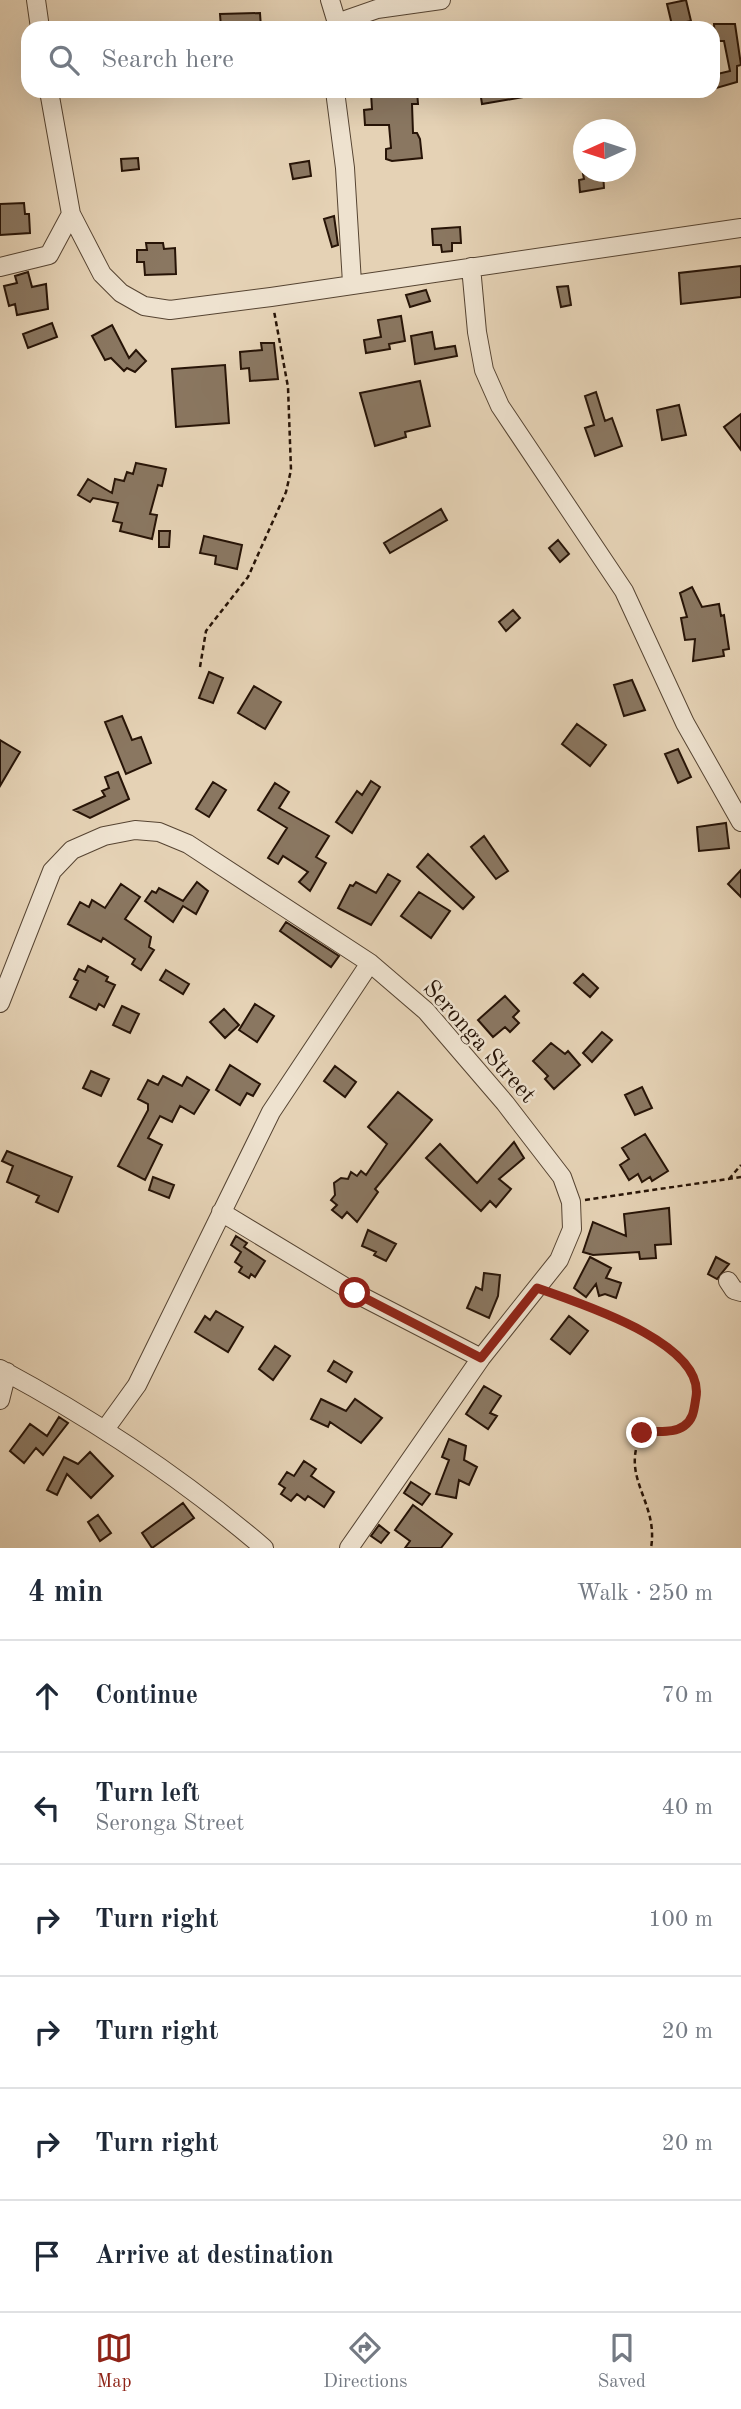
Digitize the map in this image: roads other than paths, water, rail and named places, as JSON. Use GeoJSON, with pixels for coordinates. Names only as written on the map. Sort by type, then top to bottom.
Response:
{"type":"FeatureCollection","features":[{"type":"Feature","properties":{"kind":"street"},"geometry":{"type":"LineString","coordinates":[[36,0],[39,21]]}},
{"type":"Feature","properties":{"kind":"street"},"geometry":{"type":"LineString","coordinates":[[330,0],[335,21]]}},
{"type":"Feature","properties":{"kind":"street"},"geometry":{"type":"LineString","coordinates":[[348,21],[377,9],[441,0]]}},
{"type":"Feature","properties":{"kind":"street"},"geometry":{"type":"LineString","coordinates":[[50,98],[71,214],[102,274],[121,293],[144,306],[170,310],[271,297],[741,228]]}},
{"type":"Feature","properties":{"kind":"street"},"geometry":{"type":"LineString","coordinates":[[336,98],[345,168],[352,284]]}},
{"type":"Feature","properties":{"kind":"street"},"geometry":{"type":"LineString","coordinates":[[0,267],[49,255],[71,214]]}},
{"type":"Feature","properties":{"kind":"street"},"geometry":{"type":"LineString","coordinates":[[471,267],[477,332],[484,370],[500,406],[624,591],[685,723],[741,822]]}},
{"type":"Feature","properties":{"kind":"street","name":"Seronga Street"},"geometry":{"type":"LineString","coordinates":[[0,1003],[52,871],[72,850],[104,836],[135,830],[159,832],[188,844],[370,963],[426,1011],[505,1102],[562,1177],[571,1202],[572,1229],[559,1260],[481,1358],[349,1548]]}},
{"type":"Feature","properties":{"kind":"street"},"geometry":{"type":"LineString","coordinates":[[106,1428],[137,1385],[271,1112],[370,963]]}},
{"type":"Feature","properties":{"kind":"street"},"geometry":{"type":"LineString","coordinates":[[221,1212],[355,1293],[481,1358]]}},
{"type":"Feature","properties":{"kind":"street"},"geometry":{"type":"LineString","coordinates":[[0,1400],[3,1370],[106,1428],[210,1502],[264,1548]]}}]}
